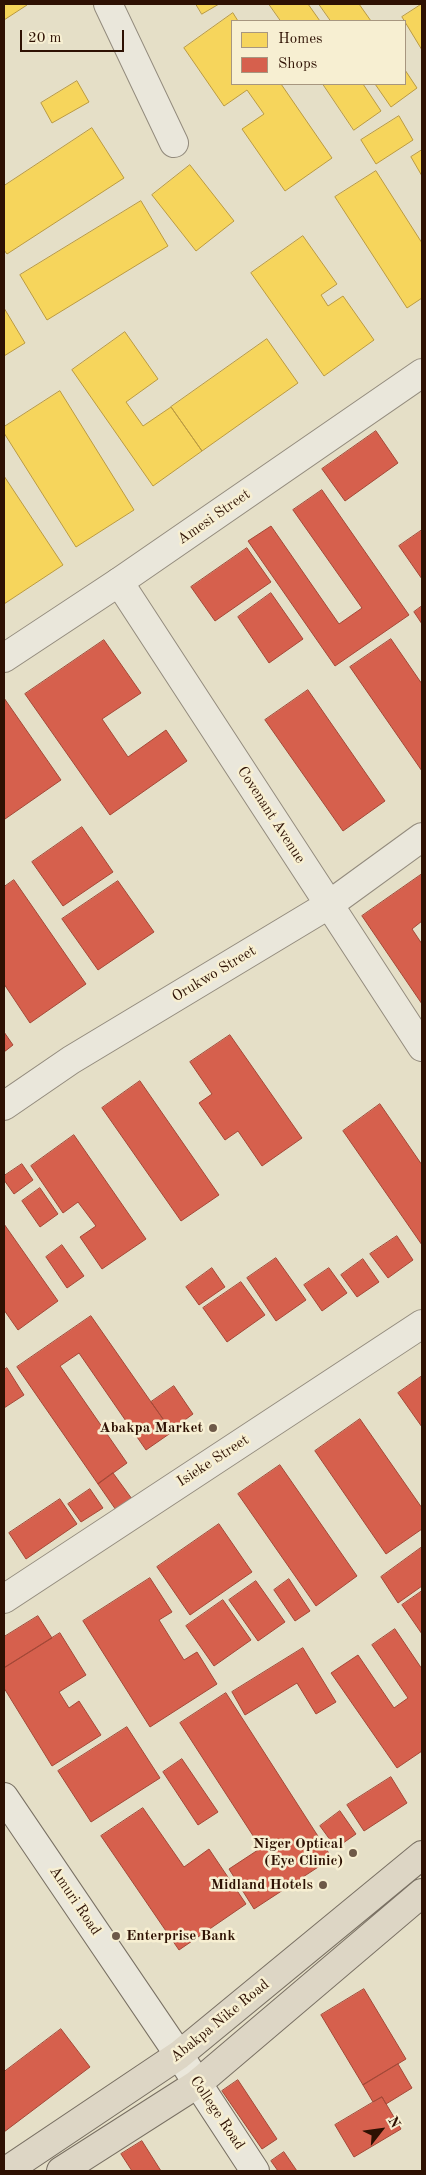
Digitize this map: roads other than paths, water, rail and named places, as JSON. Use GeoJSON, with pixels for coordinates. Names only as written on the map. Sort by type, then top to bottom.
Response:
{"type":"FeatureCollection","features":[{"type":"Feature","properties":{"kind":"main road","name":"Abakpa Nike Road"},"geometry":{"type":"LineString","coordinates":[[6,2171],[179,2055],[422,1855]]}},
{"type":"Feature","properties":{"kind":"main road"},"geometry":{"type":"LineString","coordinates":[[61,2171],[197,2084],[422,1893]]}},
{"type":"Feature","properties":{"kind":"street"},"geometry":{"type":"LineString","coordinates":[[108,4],[174,142]]}},
{"type":"Feature","properties":{"kind":"street","name":"Amesi Street"},"geometry":{"type":"LineString","coordinates":[[4,658],[119,582],[422,374]]}},
{"type":"Feature","properties":{"kind":"street","name":"Covenant Avenue"},"geometry":{"type":"LineString","coordinates":[[119,582],[422,1047]]}},
{"type":"Feature","properties":{"kind":"street","name":"Orukwo Street"},"geometry":{"type":"LineString","coordinates":[[4,1106],[71,1060],[330,904],[422,837]]}},
{"type":"Feature","properties":{"kind":"street","name":"Isieke Street"},"geometry":{"type":"LineString","coordinates":[[4,1599],[422,1324]]}},
{"type":"Feature","properties":{"kind":"street","name":"Amuri Road"},"geometry":{"type":"LineString","coordinates":[[4,1797],[179,2055]]}},
{"type":"Feature","properties":{"kind":"street","name":"College Road"},"geometry":{"type":"LineString","coordinates":[[179,2055],[255,2171]]}},
{"type":"Feature","properties":{"kind":"place","name":"Abakpa Market"},"geometry":{"type":"Point","coordinates":[213,1428]}},
{"type":"Feature","properties":{"kind":"place","name":"Niger Optical (Eye Clinic)"},"geometry":{"type":"Point","coordinates":[353,1853]}},
{"type":"Feature","properties":{"kind":"place","name":"Midland Hotels"},"geometry":{"type":"Point","coordinates":[323,1885]}},
{"type":"Feature","properties":{"kind":"place","name":"Enterprise Bank"},"geometry":{"type":"Point","coordinates":[116,1936]}}]}
